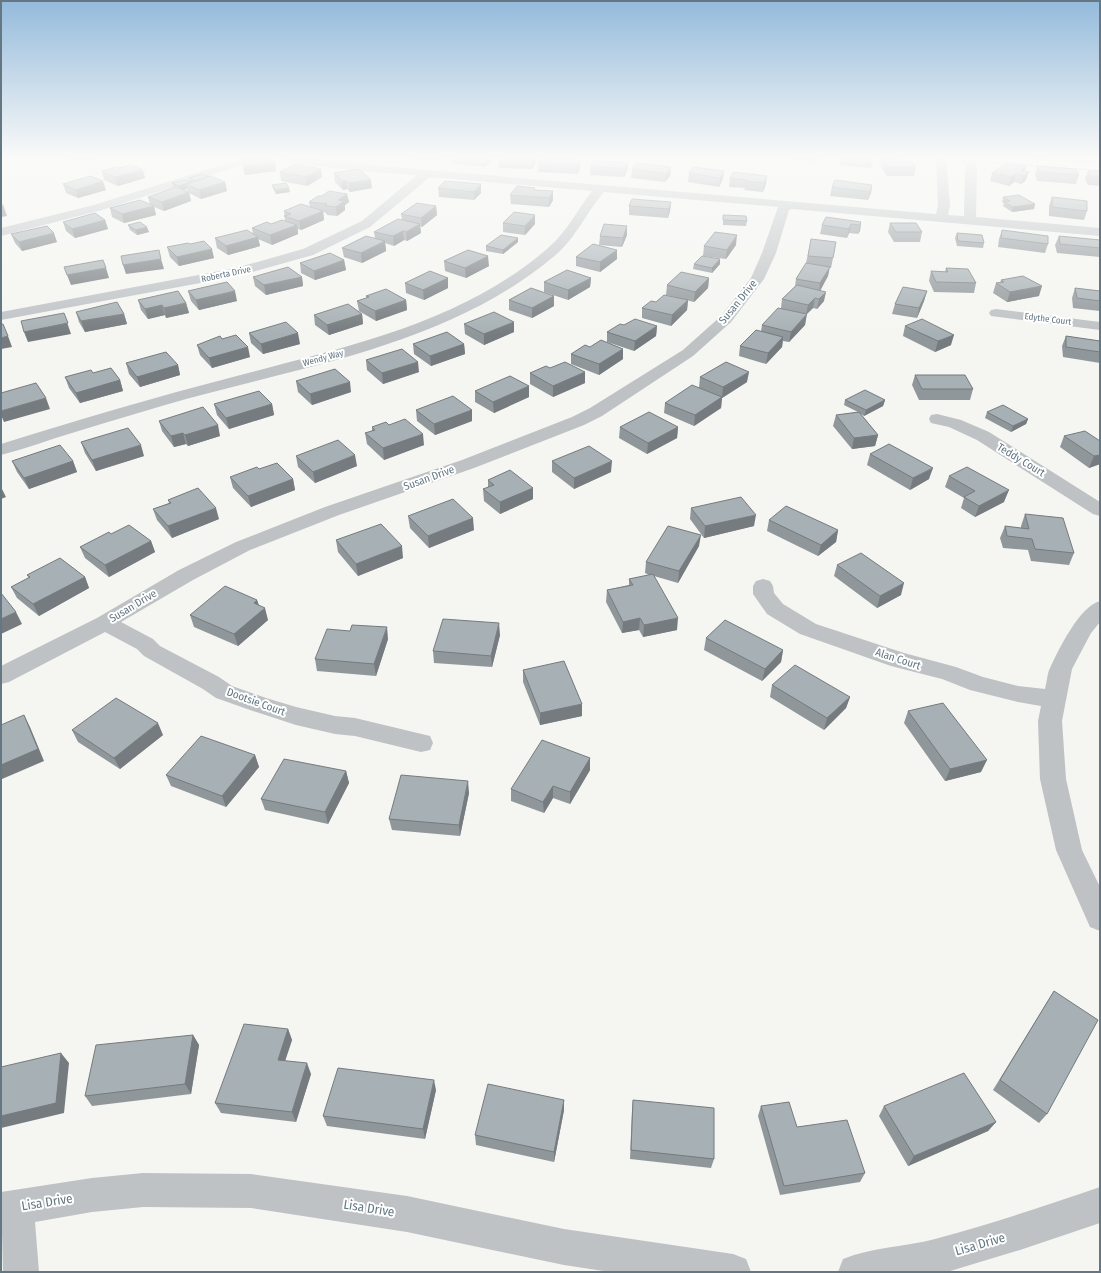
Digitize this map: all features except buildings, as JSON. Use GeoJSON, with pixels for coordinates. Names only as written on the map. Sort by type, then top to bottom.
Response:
{"type":"FeatureCollection","features":[{"type":"Feature","properties":{"kind":"street"},"geometry":{"type":"LineString","coordinates":[[1,232],[69,216]]}},
{"type":"Feature","properties":{"kind":"street","name":"Roberta Drive"},"geometry":{"type":"LineString","coordinates":[[1,316],[218,276],[261,266],[295,256],[334,241],[366,224],[375,216]]}},
{"type":"Feature","properties":{"kind":"street","name":"Wendy Way"},"geometry":{"type":"LineString","coordinates":[[1,450],[118,414],[277,369],[342,353],[381,341],[432,322],[476,302],[522,275],[540,262],[554,249],[575,226],[581,216]]}},
{"type":"Feature","properties":{"kind":"street","name":"Susan Drive"},"geometry":{"type":"LineString","coordinates":[[1,676],[105,623],[186,575],[243,546],[332,511],[468,464],[578,422],[614,401],[688,353],[726,319],[757,279],[769,253],[781,216]]}},
{"type":"Feature","properties":{"kind":"street"},"geometry":{"type":"LineString","coordinates":[[934,216],[1100,232]]}},
{"type":"Feature","properties":{"kind":"street","name":"Edythe Court"},"geometry":{"type":"LineString","coordinates":[[996,313],[1100,326]]}},
{"type":"Feature","properties":{"kind":"street","name":"Teddy Court"},"geometry":{"type":"LineString","coordinates":[[937,419],[947,420],[983,436],[1100,510]]}},
{"type":"Feature","properties":{"kind":"street","name":"Alan Court"},"geometry":{"type":"LineString","coordinates":[[763,586],[764,594],[775,609],[808,629],[899,660],[948,673],[978,684],[1018,694],[1054,699]]}},
{"type":"Feature","properties":{"kind":"street"},"geometry":{"type":"LineString","coordinates":[[1100,608],[1082,629],[1061,669],[1050,721],[1053,779],[1069,850],[1100,918]]}},
{"type":"Feature","properties":{"kind":"street","name":"Dootsie Court"},"geometry":{"type":"LineString","coordinates":[[105,623],[144,644],[152,651],[196,676],[211,682],[224,692],[296,716],[335,725],[355,727],[421,743]]}},
{"type":"Feature","properties":{"kind":"street","name":"Lisa Drive"},"geometry":{"type":"LineString","coordinates":[[8,1209],[92,1195],[143,1190],[251,1191],[407,1214],[457,1226],[512,1235],[564,1247],[733,1272]]}},
{"type":"Feature","properties":{"kind":"street","name":"Lisa Drive"},"geometry":{"type":"LineString","coordinates":[[856,1272],[933,1258],[1020,1232],[1100,1205]]}},
{"type":"Feature","properties":{"kind":"street"},"geometry":{"type":"LineString","coordinates":[[8,1209],[21,1272]]}}]}
